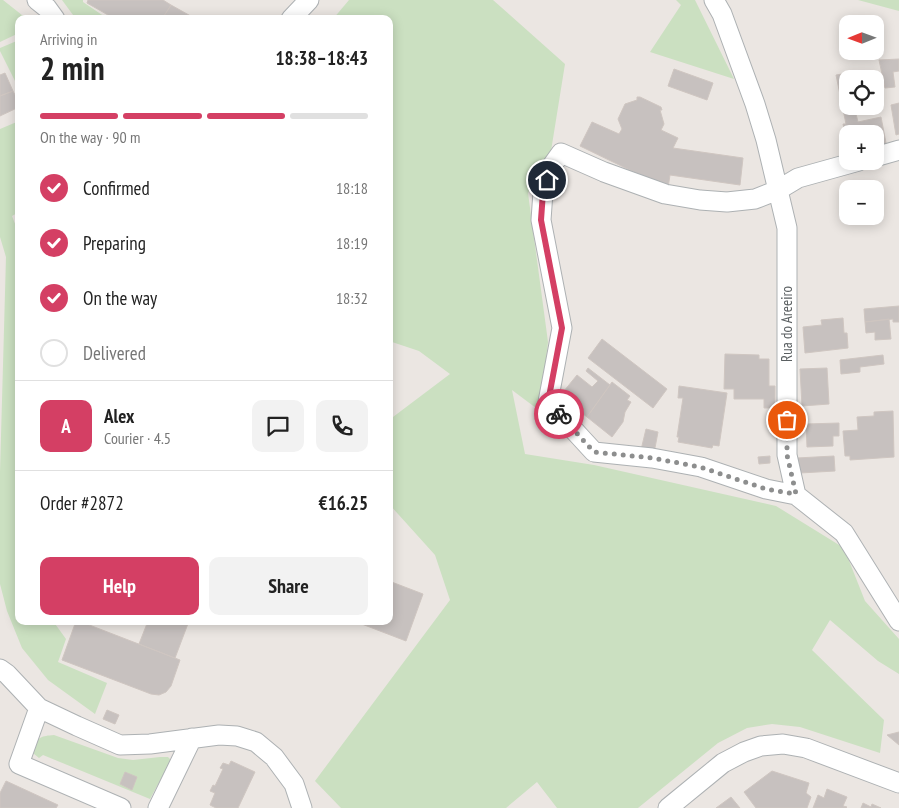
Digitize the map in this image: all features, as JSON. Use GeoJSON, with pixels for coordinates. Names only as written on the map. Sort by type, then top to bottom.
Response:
{"type":"FeatureCollection","features":[{"type":"Feature","properties":{"kind":"street"},"geometry":{"type":"LineString","coordinates":[[37,0],[52,15]]}},
{"type":"Feature","properties":{"kind":"street"},"geometry":{"type":"LineString","coordinates":[[295,15],[309,0]]}},
{"type":"Feature","properties":{"kind":"street","name":"Rua do Areeiro"},"geometry":{"type":"LineString","coordinates":[[714,0],[722,14],[755,104],[766,140],[787,228],[787,455],[796,494]]}},
{"type":"Feature","properties":{"kind":"street"},"geometry":{"type":"LineString","coordinates":[[884,154],[899,150]]}},
{"type":"Feature","properties":{"kind":"street"},"geometry":{"type":"LineString","coordinates":[[839,167],[798,178],[778,190],[755,199],[727,202],[664,194],[604,172],[561,153],[551,167],[543,192],[541,220],[562,328],[548,402],[594,452],[652,458],[700,467],[766,489],[796,494],[844,533],[899,621]]}},
{"type":"Feature","properties":{"kind":"street"},"geometry":{"type":"LineString","coordinates":[[0,655],[4,671],[39,708],[120,744],[150,744],[219,735],[237,736],[256,742],[274,757],[294,784],[302,808]]}},
{"type":"Feature","properties":{"kind":"street"},"geometry":{"type":"LineString","coordinates":[[39,708],[19,764],[121,808]]}},
{"type":"Feature","properties":{"kind":"street"},"geometry":{"type":"LineString","coordinates":[[158,808],[192,738]]}},
{"type":"Feature","properties":{"kind":"street"},"geometry":{"type":"LineString","coordinates":[[668,808],[723,763],[761,746],[783,744],[806,748],[899,783]]}},
{"type":"Feature","properties":{"kind":"green space"},"geometry":{"type":"Polygon","coordinates":[[[0,0],[3,0],[22,15],[15,15],[15,35],[0,42],[0,0]]]}},
{"type":"Feature","properties":{"kind":"green space"},"geometry":{"type":"Polygon","coordinates":[[[62,0],[83,0],[83,2],[102,15],[73,15],[62,0]]]}},
{"type":"Feature","properties":{"kind":"green space"},"geometry":{"type":"Polygon","coordinates":[[[349,0],[493,0],[565,64],[551,151],[528,193],[548,342],[540,411],[512,390],[525,454],[594,465],[776,506],[844,548],[865,601],[899,639],[899,674],[878,661],[830,620],[812,650],[884,720],[880,753],[800,727],[772,724],[747,728],[718,743],[638,808],[557,808],[537,782],[506,808],[341,808],[315,781],[450,600],[435,555],[393,508],[393,417],[450,374],[419,351],[393,342],[393,15],[336,15],[349,0]]]}},
{"type":"Feature","properties":{"kind":"green space"},"geometry":{"type":"Polygon","coordinates":[[[676,0],[695,0],[734,79],[650,52],[681,5],[676,0]]]}},
{"type":"Feature","properties":{"kind":"green space"},"geometry":{"type":"Polygon","coordinates":[[[858,0],[899,0],[899,11],[858,0]]]}},
{"type":"Feature","properties":{"kind":"green space"},"geometry":{"type":"Polygon","coordinates":[[[15,42],[15,81],[0,51],[0,48],[15,42]]]}},
{"type":"Feature","properties":{"kind":"green space"},"geometry":{"type":"Polygon","coordinates":[[[15,123],[15,214],[12,216],[15,224],[15,625],[56,625],[66,639],[58,662],[107,683],[95,714],[48,680],[22,648],[7,611],[0,584],[0,472],[6,257],[0,237],[0,129],[15,123]]]}},
{"type":"Feature","properties":{"kind":"green space"},"geometry":{"type":"Polygon","coordinates":[[[54,735],[118,758],[133,760],[168,757],[171,760],[150,799],[43,755],[39,758],[33,753],[32,747],[39,739],[54,735]]]}},
{"type":"Feature","properties":{"kind":"building"},"geometry":{"type":"Polygon","coordinates":[[[88,0],[163,0],[171,5],[165,15],[108,15],[87,3],[88,0]]]}},
{"type":"Feature","properties":{"kind":"building"},"geometry":{"type":"Polygon","coordinates":[[[171,5],[189,15],[165,15],[171,5]]]}},
{"type":"Feature","properties":{"kind":"building"},"geometry":{"type":"Polygon","coordinates":[[[899,59],[899,71],[893,72],[895,87],[885,88],[884,70],[881,70],[879,60],[899,59]]]}},
{"type":"Feature","properties":{"kind":"building"},"geometry":{"type":"Polygon","coordinates":[[[674,69],[713,83],[707,100],[668,86],[674,69]]]}},
{"type":"Feature","properties":{"kind":"building"},"geometry":{"type":"Polygon","coordinates":[[[5,73],[13,91],[0,96],[0,75],[5,73]]]}},
{"type":"Feature","properties":{"kind":"building"},"geometry":{"type":"Polygon","coordinates":[[[839,74],[839,90],[836,75],[839,74]]]}},
{"type":"Feature","properties":{"kind":"building"},"geometry":{"type":"Polygon","coordinates":[[[13,91],[15,95],[15,109],[0,116],[0,96],[13,91]]]}},
{"type":"Feature","properties":{"kind":"building"},"geometry":{"type":"Polygon","coordinates":[[[637,97],[661,107],[662,110],[660,110],[664,124],[661,130],[678,138],[673,148],[743,158],[740,185],[670,175],[668,188],[580,146],[592,122],[619,134],[622,129],[618,119],[625,104],[637,100],[637,97]]]}},
{"type":"Feature","properties":{"kind":"building"},"geometry":{"type":"Polygon","coordinates":[[[899,103],[899,134],[896,135],[891,105],[899,103]]]}},
{"type":"Feature","properties":{"kind":"building"},"geometry":{"type":"Polygon","coordinates":[[[844,115],[856,115],[858,122],[881,117],[883,125],[843,124],[846,124],[844,115]]]}},
{"type":"Feature","properties":{"kind":"building"},"geometry":{"type":"Polygon","coordinates":[[[884,132],[887,148],[884,148],[884,132]]]}},
{"type":"Feature","properties":{"kind":"building"},"geometry":{"type":"Polygon","coordinates":[[[899,306],[899,322],[893,322],[893,319],[865,322],[864,309],[899,306]]]}},
{"type":"Feature","properties":{"kind":"building"},"geometry":{"type":"Polygon","coordinates":[[[843,318],[848,348],[805,353],[803,327],[822,325],[821,320],[843,318]]]}},
{"type":"Feature","properties":{"kind":"building"},"geometry":{"type":"Polygon","coordinates":[[[889,319],[891,339],[875,340],[875,332],[866,333],[865,322],[889,319]]]}},
{"type":"Feature","properties":{"kind":"building"},"geometry":{"type":"Polygon","coordinates":[[[602,339],[667,389],[653,408],[588,358],[602,339]]]}},
{"type":"Feature","properties":{"kind":"building"},"geometry":{"type":"Polygon","coordinates":[[[725,354],[759,355],[759,359],[769,359],[769,386],[775,386],[775,408],[764,408],[764,399],[734,399],[734,389],[724,389],[725,354]]]}},
{"type":"Feature","properties":{"kind":"building"},"geometry":{"type":"Polygon","coordinates":[[[883,355],[884,364],[860,367],[860,372],[841,374],[840,360],[883,355]]]}},
{"type":"Feature","properties":{"kind":"building"},"geometry":{"type":"Polygon","coordinates":[[[588,368],[610,385],[587,417],[564,399],[567,394],[564,391],[577,375],[592,387],[598,381],[586,371],[588,368]]]}},
{"type":"Feature","properties":{"kind":"building"},"geometry":{"type":"Polygon","coordinates":[[[827,368],[829,404],[802,406],[800,369],[827,368]]]}},
{"type":"Feature","properties":{"kind":"building"},"geometry":{"type":"Polygon","coordinates":[[[612,382],[630,396],[627,400],[631,402],[625,412],[623,422],[612,437],[587,417],[612,382]]]}},
{"type":"Feature","properties":{"kind":"building"},"geometry":{"type":"Polygon","coordinates":[[[679,386],[727,393],[719,446],[713,445],[712,448],[678,442],[679,437],[677,437],[683,398],[678,398],[679,386]]]}},
{"type":"Feature","properties":{"kind":"building"},"geometry":{"type":"Polygon","coordinates":[[[893,411],[894,457],[850,460],[850,456],[845,456],[843,431],[858,430],[857,417],[874,416],[874,412],[893,411]]]}},
{"type":"Feature","properties":{"kind":"building"},"geometry":{"type":"Polygon","coordinates":[[[839,423],[839,436],[833,436],[833,446],[807,447],[806,424],[839,423]]]}},
{"type":"Feature","properties":{"kind":"building"},"geometry":{"type":"Polygon","coordinates":[[[646,429],[658,432],[654,453],[641,450],[646,429]]]}},
{"type":"Feature","properties":{"kind":"building"},"geometry":{"type":"Polygon","coordinates":[[[770,456],[770,463],[759,464],[758,457],[770,456]]]}},
{"type":"Feature","properties":{"kind":"building"},"geometry":{"type":"Polygon","coordinates":[[[834,456],[835,471],[800,473],[797,458],[834,456]]]}},
{"type":"Feature","properties":{"kind":"building"},"geometry":{"type":"Polygon","coordinates":[[[393,583],[423,594],[406,641],[364,625],[393,625],[393,583]]]}},
{"type":"Feature","properties":{"kind":"building"},"geometry":{"type":"Polygon","coordinates":[[[75,625],[89,625],[180,660],[171,686],[166,692],[159,695],[151,694],[62,660],[75,625]]]}},
{"type":"Feature","properties":{"kind":"building"},"geometry":{"type":"Polygon","coordinates":[[[146,625],[187,625],[175,658],[139,644],[146,625]]]}},
{"type":"Feature","properties":{"kind":"building"},"geometry":{"type":"Polygon","coordinates":[[[107,710],[119,715],[115,724],[103,719],[107,710]]]}},
{"type":"Feature","properties":{"kind":"building"},"geometry":{"type":"Polygon","coordinates":[[[899,732],[899,745],[887,735],[899,732]]]}},
{"type":"Feature","properties":{"kind":"building"},"geometry":{"type":"Polygon","coordinates":[[[231,761],[255,772],[238,808],[216,808],[210,805],[215,793],[210,791],[213,785],[215,786],[223,769],[220,768],[223,763],[229,765],[231,761]]]}},
{"type":"Feature","properties":{"kind":"building"},"geometry":{"type":"Polygon","coordinates":[[[772,771],[809,783],[806,793],[811,797],[807,808],[756,808],[744,792],[772,771]]]}},
{"type":"Feature","properties":{"kind":"building"},"geometry":{"type":"Polygon","coordinates":[[[125,772],[137,777],[132,790],[120,784],[125,772]]]}},
{"type":"Feature","properties":{"kind":"building"},"geometry":{"type":"Polygon","coordinates":[[[6,781],[58,805],[56,808],[0,808],[0,793],[6,781]]]}},
{"type":"Feature","properties":{"kind":"building"},"geometry":{"type":"Polygon","coordinates":[[[827,789],[847,797],[843,806],[847,807],[813,808],[818,795],[824,798],[827,789]]]}},
{"type":"Feature","properties":{"kind":"building"},"geometry":{"type":"Polygon","coordinates":[[[731,797],[740,808],[716,808],[731,797]]]}},
{"type":"Feature","properties":{"kind":"building"},"geometry":{"type":"Polygon","coordinates":[[[863,803],[871,807],[872,804],[881,808],[861,808],[863,803]]]}},
{"type":"Feature","properties":{"kind":"way so far"},"geometry":{"type":"LineString","coordinates":[[559,414],[594,452],[652,458],[700,467],[766,489],[796,494],[787,455],[787,420]]}},
{"type":"Feature","properties":{"kind":"route"},"geometry":{"type":"LineString","coordinates":[[547,180],[543,192],[541,220],[562,328],[548,402],[559,414]]}}]}
